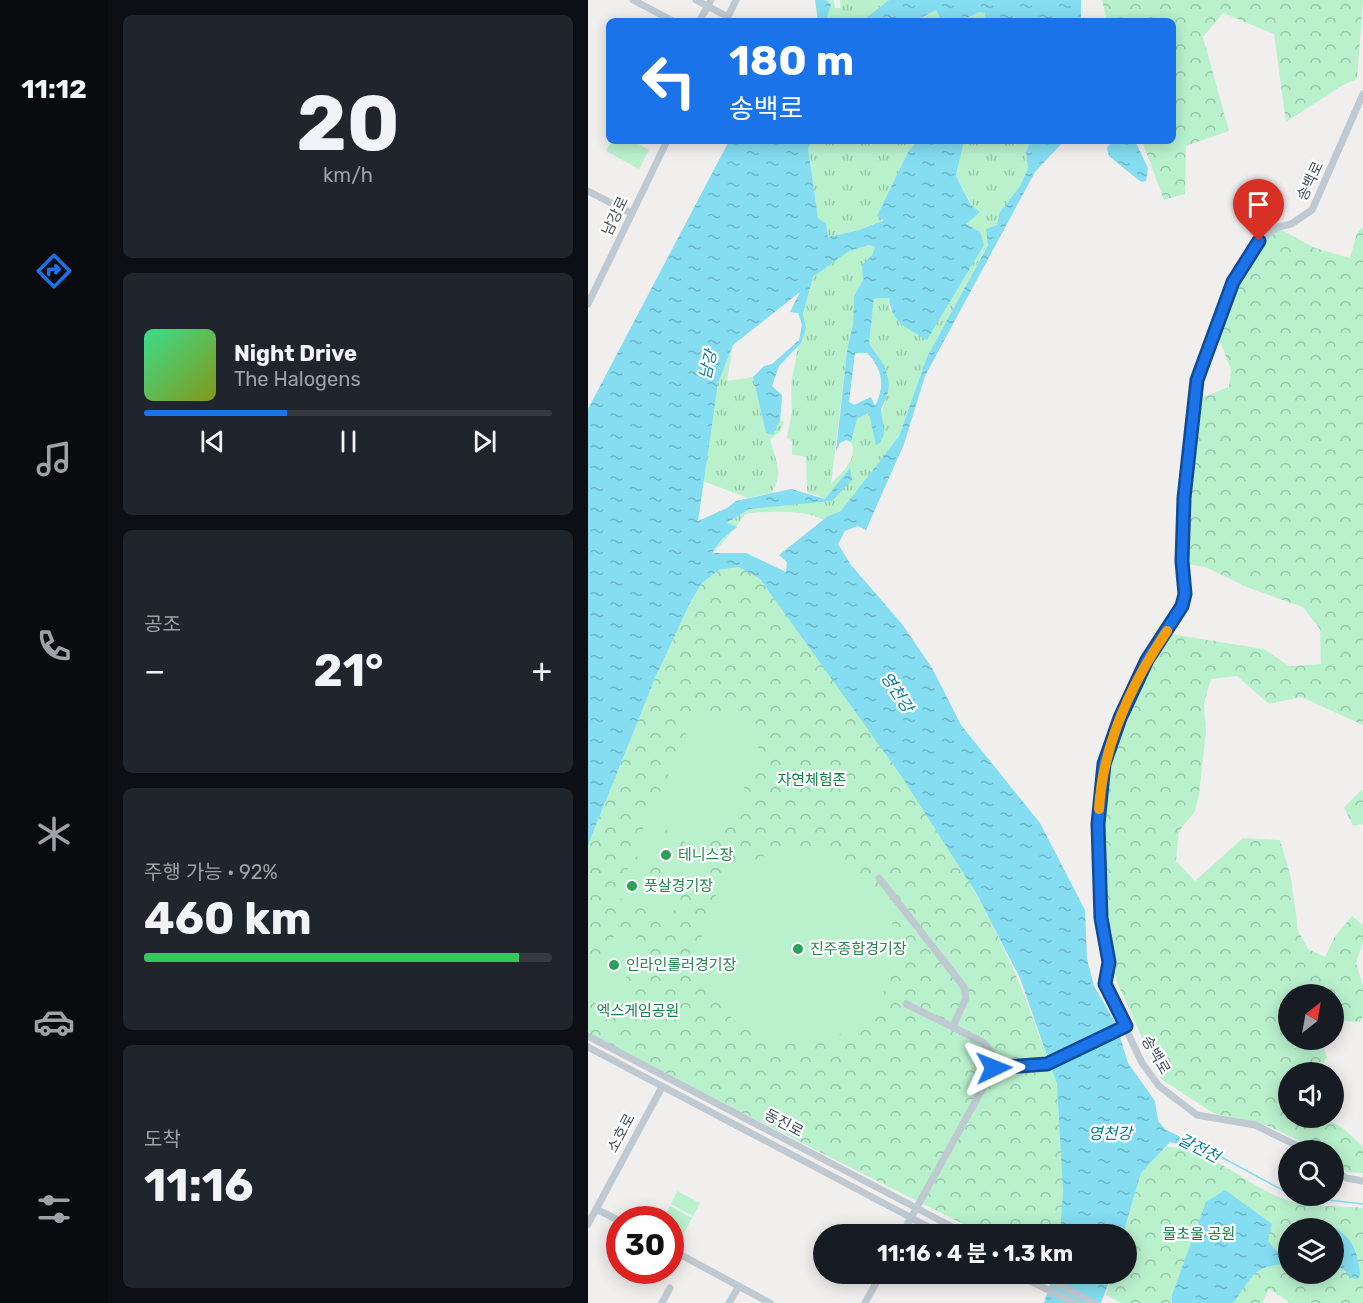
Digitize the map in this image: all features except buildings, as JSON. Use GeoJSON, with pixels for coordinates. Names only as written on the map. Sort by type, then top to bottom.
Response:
{"type":"FeatureCollection","features":[{"type":"Feature","properties":{"kind":"street"},"geometry":{"type":"LineString","coordinates":[[633,0],[667,18]]}},
{"type":"Feature","properties":{"kind":"street"},"geometry":{"type":"LineString","coordinates":[[696,0],[709,3],[726,18]]}},
{"type":"Feature","properties":{"kind":"street"},"geometry":{"type":"LineString","coordinates":[[727,18],[736,0]]}},
{"type":"Feature","properties":{"kind":"street"},"geometry":{"type":"LineString","coordinates":[[701,18],[709,3]]}},
{"type":"Feature","properties":{"kind":"street","name":"송백로"},"geometry":{"type":"LineString","coordinates":[[1286,1140],[1255,1125],[1197,1115],[1159,1086],[1142,1063],[1105,984],[1109,962],[1101,918],[1098,824],[1101,788],[1110,745],[1120,718],[1147,660],[1182,606],[1185,594],[1182,561],[1183,509],[1197,380],[1213,343],[1226,299],[1245,261],[1259,241],[1278,227],[1291,224],[1312,210],[1363,94]]}},
{"type":"Feature","properties":{"kind":"street","name":"남강로"},"geometry":{"type":"LineString","coordinates":[[589,300],[666,144]]}},
{"type":"Feature","properties":{"kind":"street"},"geometry":{"type":"LineString","coordinates":[[588,192],[631,213]]}},
{"type":"Feature","properties":{"kind":"street"},"geometry":{"type":"LineString","coordinates":[[879,878],[964,987],[966,998],[954,1026]]}},
{"type":"Feature","properties":{"kind":"street"},"geometry":{"type":"LineString","coordinates":[[906,1004],[982,1042],[993,1054],[994,1068],[908,1224]]}},
{"type":"Feature","properties":{"kind":"street"},"geometry":{"type":"LineString","coordinates":[[994,1068],[1047,1064],[1126,1026]]}},
{"type":"Feature","properties":{"kind":"street","name":"동진로"},"geometry":{"type":"LineString","coordinates":[[588,1036],[947,1224]]}},
{"type":"Feature","properties":{"kind":"street","name":"동진로"},"geometry":{"type":"LineString","coordinates":[[588,1047],[923,1224]]}},
{"type":"Feature","properties":{"kind":"street","name":"소호로"},"geometry":{"type":"LineString","coordinates":[[588,1224],[662,1086]]}},
{"type":"Feature","properties":{"kind":"street"},"geometry":{"type":"LineString","coordinates":[[1344,1177],[1363,1181]]}},
{"type":"Feature","properties":{"kind":"street"},"geometry":{"type":"LineString","coordinates":[[596,1209],[606,1214]]}},
{"type":"Feature","properties":{"kind":"street"},"geometry":{"type":"LineString","coordinates":[[684,1257],[770,1303]]}},
{"type":"Feature","properties":{"kind":"street"},"geometry":{"type":"LineString","coordinates":[[865,1303],[875,1284]]}},
{"type":"Feature","properties":{"kind":"street"},"geometry":{"type":"LineString","coordinates":[[1036,1284],[1074,1303]]}},
{"type":"Feature","properties":{"kind":"street"},"geometry":{"type":"LineString","coordinates":[[1058,1284],[1094,1303]]}},
{"type":"Feature","properties":{"kind":"street"},"geometry":{"type":"LineString","coordinates":[[729,1303],[739,1286]]}},
{"type":"Feature","properties":{"kind":"street"},"geometry":{"type":"LineString","coordinates":[[664,1303],[670,1288]]}},
{"type":"Feature","properties":{"kind":"green space"},"geometry":{"type":"Polygon","coordinates":[[[824,0],[834,0],[835,8],[841,8],[840,0],[889,0],[866,18],[827,18],[824,0]]]}},
{"type":"Feature","properties":{"kind":"green space"},"geometry":{"type":"Polygon","coordinates":[[[1102,0],[1363,0],[1357,79],[1343,85],[1286,122],[1274,34],[1223,13],[1203,37],[1229,131],[1186,146],[1185,194],[1164,200],[1143,144],[1176,144],[1176,18],[1106,18],[1102,0]]]}},
{"type":"Feature","properties":{"kind":"green space"},"geometry":{"type":"Polygon","coordinates":[[[936,10],[940,18],[921,18],[936,10]]]}},
{"type":"Feature","properties":{"kind":"green space"},"geometry":{"type":"Polygon","coordinates":[[[978,12],[985,13],[986,17],[964,18],[978,12]]]}},
{"type":"Feature","properties":{"kind":"green space"},"geometry":{"type":"Polygon","coordinates":[[[610,144],[638,144],[649,150],[639,169],[606,151],[610,144]]]}},
{"type":"Feature","properties":{"kind":"green space"},"geometry":{"type":"Polygon","coordinates":[[[811,144],[915,144],[908,152],[878,215],[885,219],[859,230],[827,237],[818,218],[808,148],[811,144]]]}},
{"type":"Feature","properties":{"kind":"green space"},"geometry":{"type":"Polygon","coordinates":[[[963,144],[1030,144],[1026,151],[1028,169],[1020,186],[1000,212],[1000,218],[988,244],[927,357],[899,436],[841,511],[824,520],[817,516],[797,512],[745,514],[736,527],[727,524],[749,508],[832,501],[807,492],[806,457],[792,454],[792,441],[787,438],[792,412],[791,386],[798,346],[806,328],[803,314],[813,277],[849,251],[869,245],[875,247],[872,255],[863,265],[863,280],[854,296],[853,324],[847,352],[831,484],[851,460],[853,448],[851,442],[857,419],[870,413],[882,420],[886,397],[885,375],[878,356],[869,344],[874,297],[889,298],[890,311],[977,232],[965,224],[973,216],[972,205],[956,176],[963,144]]]}},
{"type":"Feature","properties":{"kind":"green space"},"geometry":{"type":"Polygon","coordinates":[[[1363,227],[1363,725],[1301,697],[1269,704],[1237,676],[1211,679],[1204,703],[1206,732],[1199,794],[1195,811],[1179,831],[1176,861],[1195,881],[1243,838],[1280,840],[1291,878],[1298,931],[1308,949],[1325,957],[1335,936],[1352,916],[1363,925],[1363,942],[1356,963],[1363,986],[1363,1016],[1360,1022],[1344,1021],[1344,984],[1278,984],[1278,1050],[1325,1050],[1327,1057],[1324,1062],[1278,1062],[1278,1128],[1342,1128],[1363,1147],[1363,1173],[1344,1170],[1344,1140],[1298,1140],[1268,1126],[1213,1113],[1161,1079],[1116,980],[1104,907],[1102,803],[1122,724],[1170,634],[1264,649],[1289,666],[1321,664],[1320,629],[1303,607],[1249,588],[1205,567],[1186,564],[1190,481],[1200,398],[1229,387],[1231,370],[1217,333],[1234,290],[1248,263],[1267,238],[1278,228],[1315,248],[1350,258],[1357,233],[1363,227]]]}},
{"type":"Feature","properties":{"kind":"green space"},"geometry":{"type":"Polygon","coordinates":[[[733,345],[727,381],[753,377],[766,433],[782,395],[780,420],[784,422],[780,432],[770,439],[778,466],[775,486],[771,493],[748,498],[703,481],[718,383],[733,345]]]}},
{"type":"Feature","properties":{"kind":"green space"},"geometry":{"type":"Polygon","coordinates":[[[733,530],[721,544],[712,554],[722,539],[733,530]]]}},
{"type":"Feature","properties":{"kind":"green space"},"geometry":{"type":"Polygon","coordinates":[[[740,567],[760,579],[770,591],[920,802],[986,912],[1014,970],[1056,1078],[1063,1160],[1061,1224],[963,1224],[588,1035],[588,845],[656,676],[690,603],[702,583],[719,570],[740,567]]]}},
{"type":"Feature","properties":{"kind":"green space"},"geometry":{"type":"Polygon","coordinates":[[[697,708],[745,722],[752,728],[759,752],[728,827],[716,839],[706,844],[696,845],[687,843],[649,819],[697,708]]]}},
{"type":"Feature","properties":{"kind":"green space"},"geometry":{"type":"Polygon","coordinates":[[[1363,789],[1363,824],[1353,826],[1344,807],[1363,789]]]}},
{"type":"Feature","properties":{"kind":"green space","name":"테니스장"},"geometry":{"type":"Polygon","coordinates":[[[644,827],[702,858],[688,884],[630,853],[644,827]]]}},
{"type":"Feature","properties":{"kind":"green space","name":"진주종합경기장"},"geometry":{"type":"Polygon","coordinates":[[[798,850],[817,852],[844,862],[859,872],[873,886],[887,910],[893,928],[895,947],[893,966],[883,993],[873,1008],[859,1022],[835,1036],[817,1042],[798,1044],[779,1042],[752,1032],[737,1022],[723,1008],[709,984],[703,966],[701,947],[703,928],[713,901],[723,886],[737,872],[761,858],[779,852],[798,850]]]}},
{"type":"Feature","properties":{"kind":"green space","name":"풋살경기장"},"geometry":{"type":"Polygon","coordinates":[[[630,865],[650,876],[635,906],[614,896],[630,865]]]}},
{"type":"Feature","properties":{"kind":"green space"},"geometry":{"type":"Polygon","coordinates":[[[656,881],[682,894],[668,922],[642,908],[656,881]]]}},
{"type":"Feature","properties":{"kind":"green space","name":"인라인롤러경기장"},"geometry":{"type":"Polygon","coordinates":[[[624,932],[638,940],[640,952],[612,1002],[597,1005],[588,997],[598,958],[609,941],[624,932]]]}},
{"type":"Feature","properties":{"kind":"green space","name":"물초울 공원"},"geometry":{"type":"Polygon","coordinates":[[[1166,1147],[1182,1148],[1198,1153],[1278,1197],[1278,1206],[1363,1208],[1363,1303],[1291,1303],[1269,1289],[1262,1303],[1121,1303],[1106,1295],[1109,1284],[1137,1284],[1137,1224],[1126,1224],[1141,1173],[1166,1147]]]}},
{"type":"Feature","properties":{"kind":"green space"},"geometry":{"type":"Polygon","coordinates":[[[677,1191],[700,1203],[693,1216],[684,1211],[684,1206],[671,1204],[677,1191]]]}},
{"type":"Feature","properties":{"kind":"green space"},"geometry":{"type":"Polygon","coordinates":[[[684,1214],[692,1218],[684,1233],[684,1214]]]}},
{"type":"Feature","properties":{"kind":"water"},"geometry":{"type":"Polygon","coordinates":[[[815,0],[825,0],[831,4],[827,18],[818,18],[815,0]]]}},
{"type":"Feature","properties":{"kind":"water"},"geometry":{"type":"Polygon","coordinates":[[[889,0],[1081,0],[1081,18],[984,18],[985,13],[978,12],[965,18],[940,18],[936,10],[921,18],[866,18],[889,0]]]}},
{"type":"Feature","properties":{"kind":"water"},"geometry":{"type":"Polygon","coordinates":[[[727,144],[811,144],[808,148],[818,218],[826,224],[828,237],[859,230],[884,220],[877,216],[908,152],[915,144],[963,144],[956,176],[971,205],[980,212],[966,224],[980,232],[984,245],[927,340],[901,324],[893,314],[889,298],[874,298],[869,344],[884,366],[888,382],[886,399],[881,408],[884,434],[880,443],[876,445],[869,413],[857,419],[851,442],[846,440],[840,443],[836,451],[847,351],[853,324],[854,296],[863,280],[862,265],[872,255],[875,247],[869,245],[849,251],[813,277],[803,314],[806,328],[801,343],[779,366],[772,386],[782,395],[780,420],[773,435],[766,433],[753,377],[799,340],[802,325],[798,313],[790,312],[800,292],[733,345],[718,383],[698,521],[727,508],[736,501],[791,489],[825,499],[850,468],[852,480],[832,501],[749,509],[727,523],[737,527],[722,539],[712,553],[746,553],[786,572],[787,562],[779,555],[828,516],[841,511],[899,436],[927,357],[988,245],[986,229],[997,225],[1000,212],[1020,186],[1028,169],[1026,151],[1030,144],[1061,144],[1035,172],[925,376],[904,444],[866,530],[858,526],[845,531],[838,544],[851,565],[902,624],[932,668],[961,725],[1040,823],[1085,910],[1087,959],[1094,986],[1116,1024],[1128,1063],[1155,1101],[1158,1121],[1166,1130],[1187,1140],[1182,1145],[1170,1142],[1141,1173],[1126,1224],[1061,1224],[1063,1190],[1057,1084],[1020,978],[976,893],[902,777],[760,579],[739,567],[719,570],[702,583],[690,603],[656,676],[588,845],[588,409],[727,144]],[[855,353],[849,402],[854,405],[871,397],[875,406],[881,385],[876,365],[867,353],[855,353]]]}},
{"type":"Feature","properties":{"kind":"water"},"geometry":{"type":"Polygon","coordinates":[[[1110,144],[1136,144],[1148,168],[1146,181],[1141,182],[1109,156],[1107,148],[1110,144]]]}},
{"type":"Feature","properties":{"kind":"water"},"geometry":{"type":"Polygon","coordinates":[[[1225,1190],[1272,1224],[1268,1241],[1278,1251],[1278,1265],[1267,1267],[1254,1274],[1233,1303],[1172,1303],[1172,1295],[1206,1202],[1225,1190]]]}},
{"type":"Feature","properties":{"kind":"water"},"geometry":{"type":"Polygon","coordinates":[[[1344,1234],[1354,1247],[1359,1268],[1360,1276],[1357,1279],[1352,1278],[1344,1270],[1344,1234]]]}},
{"type":"Feature","properties":{"kind":"water"},"geometry":{"type":"Polygon","coordinates":[[[1050,1284],[1108,1284],[1101,1303],[1044,1303],[1050,1284]]]}},
{"type":"Feature","properties":{"kind":"waterway","name":"갈전천"},"geometry":{"type":"LineString","coordinates":[[1185,1142],[1210,1151],[1278,1188]]}},
{"type":"Feature","properties":{"kind":"waterway","name":"갈전천"},"geometry":{"type":"LineString","coordinates":[[1344,1202],[1363,1204]]}},
{"type":"Feature","properties":{"kind":"slow traffic"},"geometry":{"type":"LineString","coordinates":[[1099,809],[1104,764],[1120,718],[1147,660],[1167,631]]}},
{"type":"Feature","properties":{"kind":"place","name":"테니스장"},"geometry":{"type":"Point","coordinates":[666,855]}},
{"type":"Feature","properties":{"kind":"place","name":"풋살경기장"},"geometry":{"type":"Point","coordinates":[632,886]}},
{"type":"Feature","properties":{"kind":"place","name":"진주종합경기장"},"geometry":{"type":"Point","coordinates":[798,949]}},
{"type":"Feature","properties":{"kind":"place","name":"인라인롤러경기장"},"geometry":{"type":"Point","coordinates":[614,965]}},
{"type":"Feature","properties":{"kind":"route"},"geometry":{"type":"LineString","coordinates":[[994,1068],[1047,1064],[1126,1026],[1105,984],[1109,962],[1101,918],[1098,824],[1104,764],[1120,718],[1147,660],[1178,616],[1182,606],[1185,594],[1182,561],[1184,498],[1197,380],[1213,343],[1233,282],[1259,241]]}},
{"type":"Feature","properties":{"kind":"water label","name":"남강"},"geometry":{"type":"Point","coordinates":[708,365]}},
{"type":"Feature","properties":{"kind":"water label","name":"영천강"},"geometry":{"type":"Point","coordinates":[897,692]}},
{"type":"Feature","properties":{"kind":"water label","name":"영천강"},"geometry":{"type":"Point","coordinates":[1110,1133]}},
{"type":"Feature","properties":{"kind":"park label","name":"자연체험존"},"geometry":{"type":"Point","coordinates":[812,780]}},
{"type":"Feature","properties":{"kind":"park label","name":"엑스게임공원"},"geometry":{"type":"Point","coordinates":[638,1011]}}]}
